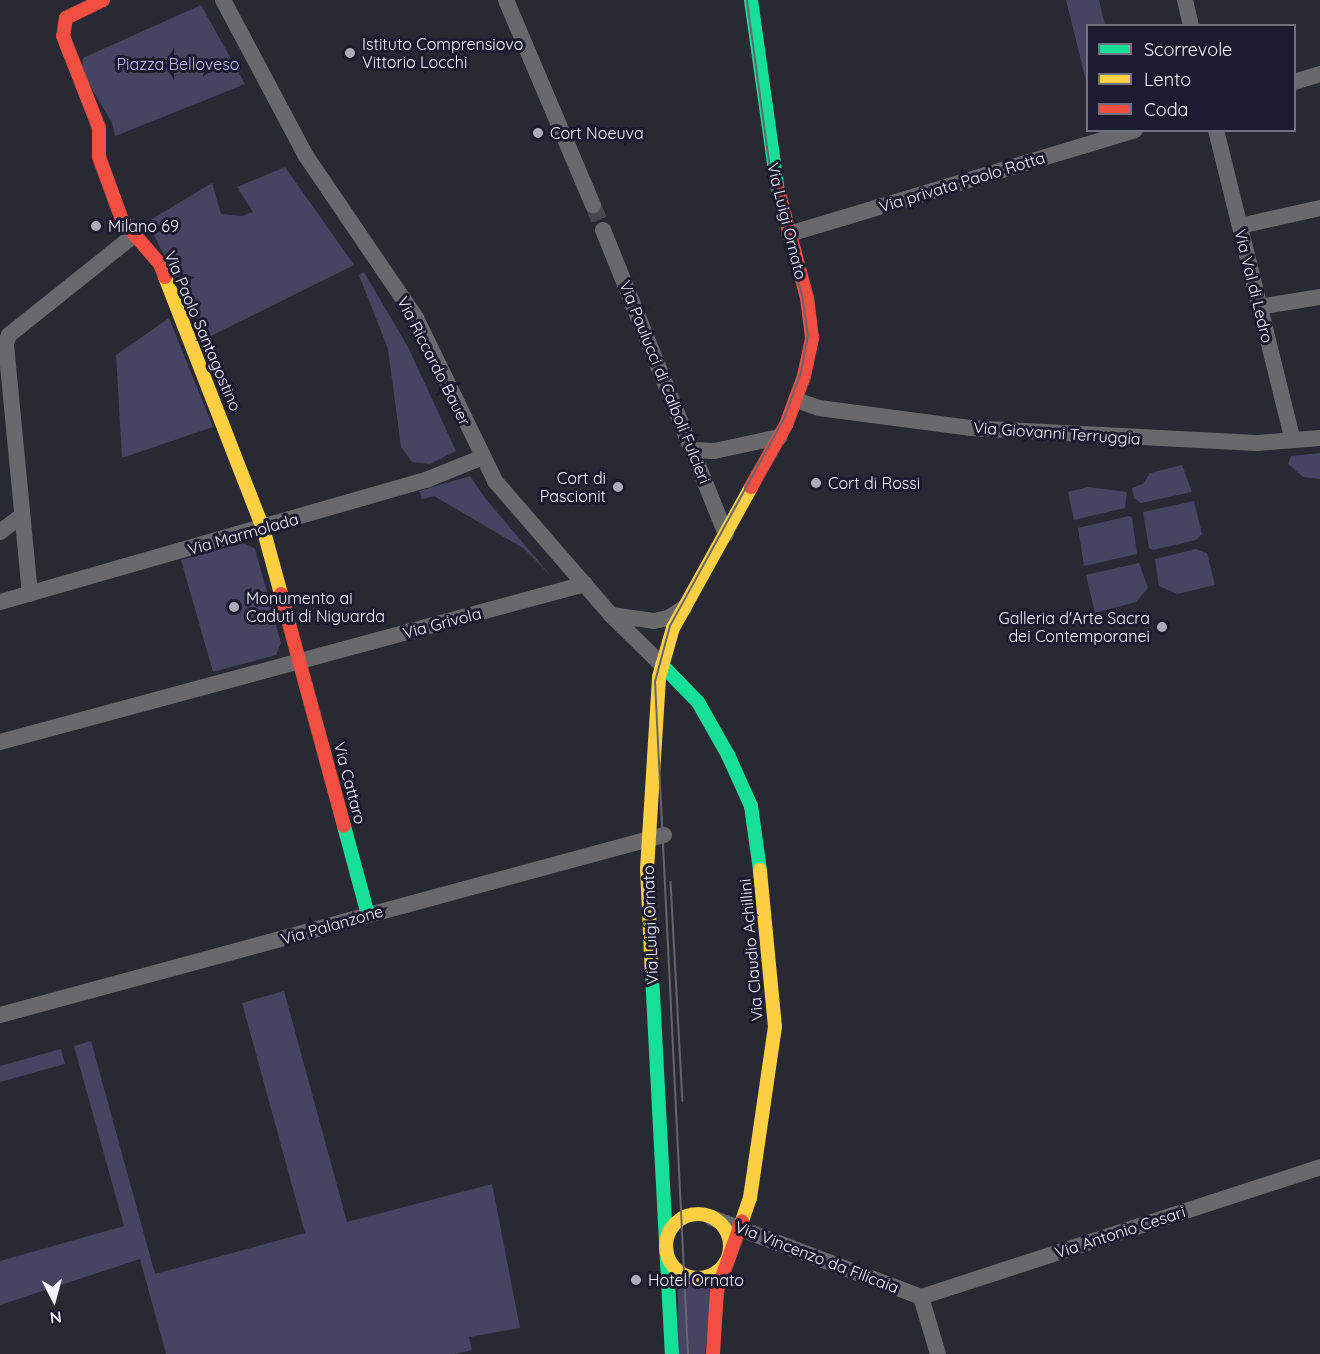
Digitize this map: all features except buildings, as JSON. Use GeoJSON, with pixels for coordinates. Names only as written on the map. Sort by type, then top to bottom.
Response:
{"type":"FeatureCollection","features":[{"type":"Feature","properties":{"kind":"main road","name":"Via Paolo Santagostino"},"geometry":{"type":"LineString","coordinates":[[103,0],[66,18],[62,29],[68,54],[99,128],[101,162],[123,220],[133,236],[150,249],[160,264],[263,528],[300,660]]}},
{"type":"Feature","properties":{"kind":"main road","name":"Via Luigi Ornato"},"geometry":{"type":"LineString","coordinates":[[672,1354],[647,838],[657,701],[662,664],[684,608],[780,437],[796,400],[810,353],[811,325],[775,179],[750,0]]}},
{"type":"Feature","properties":{"kind":"main road","name":"Via Cattaro"},"geometry":{"type":"LineString","coordinates":[[300,660],[368,915]]}},
{"type":"Feature","properties":{"kind":"main road","name":"Via Claudio Achillini"},"geometry":{"type":"LineString","coordinates":[[662,664],[687,688],[720,738],[747,794],[759,847],[774,1054],[750,1198],[728,1255]]}},
{"type":"Feature","properties":{"kind":"main road","name":"Via Luigi Ornato"},"geometry":{"type":"LineString","coordinates":[[666,1248],[669,1232],[681,1219],[695,1214],[712,1218]]}},
{"type":"Feature","properties":{"kind":"main road"},"geometry":{"type":"LineString","coordinates":[[712,1218],[727,1232],[728,1255],[714,1308],[713,1354]]}},
{"type":"Feature","properties":{"kind":"main road"},"geometry":{"type":"LineString","coordinates":[[666,1248],[675,1268],[694,1277],[716,1272],[728,1255]]}},
{"type":"Feature","properties":{"kind":"street","name":"Via Riccardo Bauer"},"geometry":{"type":"LineString","coordinates":[[223,0],[306,156],[416,318],[495,482],[611,615],[662,664]]}},
{"type":"Feature","properties":{"kind":"street"},"geometry":{"type":"LineString","coordinates":[[506,0],[592,205]]}},
{"type":"Feature","properties":{"kind":"street"},"geometry":{"type":"LineString","coordinates":[[1185,0],[1191,24]]}},
{"type":"Feature","properties":{"kind":"street"},"geometry":{"type":"LineString","coordinates":[[1296,81],[1320,74]]}},
{"type":"Feature","properties":{"kind":"street","name":"Via privata Paolo Rotta"},"geometry":{"type":"LineString","coordinates":[[789,234],[1128,132]]}},
{"type":"Feature","properties":{"kind":"street","name":"Via Val di Ledro"},"geometry":{"type":"LineString","coordinates":[[1216,132],[1293,440]]}},
{"type":"Feature","properties":{"kind":"street"},"geometry":{"type":"LineString","coordinates":[[1240,226],[1320,208]]}},
{"type":"Feature","properties":{"kind":"street","name":"Via Paulucci di Calboli Fulcieri"},"geometry":{"type":"LineString","coordinates":[[603,230],[694,450],[726,534]]}},
{"type":"Feature","properties":{"kind":"street"},"geometry":{"type":"LineString","coordinates":[[30,594],[5,390],[6,343],[9,335],[133,236]]}},
{"type":"Feature","properties":{"kind":"street"},"geometry":{"type":"LineString","coordinates":[[1260,307],[1320,297]]}},
{"type":"Feature","properties":{"kind":"street","name":"Via Giovanni Terruggia"},"geometry":{"type":"LineString","coordinates":[[796,400],[819,408],[970,428],[1105,437],[1275,442],[1320,438]]}},
{"type":"Feature","properties":{"kind":"street"},"geometry":{"type":"LineString","coordinates":[[694,450],[714,451],[780,437]]}},
{"type":"Feature","properties":{"kind":"street","name":"Via Marmolada"},"geometry":{"type":"LineString","coordinates":[[0,602],[426,480],[483,457]]}},
{"type":"Feature","properties":{"kind":"street"},"geometry":{"type":"LineString","coordinates":[[0,532],[21,516]]}},
{"type":"Feature","properties":{"kind":"street","name":"Via Grivola"},"geometry":{"type":"LineString","coordinates":[[0,742],[585,584]]}},
{"type":"Feature","properties":{"kind":"street"},"geometry":{"type":"LineString","coordinates":[[611,615],[654,621],[676,615],[684,608]]}},
{"type":"Feature","properties":{"kind":"street","name":"Via Palanzone"},"geometry":{"type":"LineString","coordinates":[[0,1016],[664,835]]}},
{"type":"Feature","properties":{"kind":"street","name":"Via Antonio Cesari"},"geometry":{"type":"LineString","coordinates":[[921,1298],[1320,1167]]}},
{"type":"Feature","properties":{"kind":"street","name":"Via Vincenzo da Filicaia"},"geometry":{"type":"LineString","coordinates":[[712,1218],[921,1298]]}},
{"type":"Feature","properties":{"kind":"street"},"geometry":{"type":"LineString","coordinates":[[921,1298],[939,1354]]}},
{"type":"Feature","properties":{"kind":"green space"},"geometry":{"type":"Polygon","coordinates":[[[1066,0],[1099,0],[1105,24],[1086,24],[1086,81],[1066,0]]]}},
{"type":"Feature","properties":{"kind":"green space","name":"Piazza Belloveso"},"geometry":{"type":"Polygon","coordinates":[[[201,5],[245,84],[115,136],[112,123],[82,72],[83,58],[201,5]]]}},
{"type":"Feature","properties":{"kind":"green space"},"geometry":{"type":"Polygon","coordinates":[[[285,167],[354,265],[207,338],[147,222],[212,183],[221,214],[242,216],[253,212],[237,187],[285,167]]]}},
{"type":"Feature","properties":{"kind":"green space"},"geometry":{"type":"Polygon","coordinates":[[[364,272],[408,347],[456,451],[430,464],[412,462],[401,447],[388,349],[359,275],[364,272]]]}},
{"type":"Feature","properties":{"kind":"green space"},"geometry":{"type":"Polygon","coordinates":[[[169,318],[213,427],[122,458],[116,355],[169,318]]]}},
{"type":"Feature","properties":{"kind":"green space"},"geometry":{"type":"Polygon","coordinates":[[[1320,453],[1320,479],[1303,477],[1288,464],[1291,456],[1320,453]]]}},
{"type":"Feature","properties":{"kind":"green space"},"geometry":{"type":"Polygon","coordinates":[[[1182,465],[1192,492],[1141,503],[1134,498],[1132,488],[1143,484],[1150,473],[1182,465]]]}},
{"type":"Feature","properties":{"kind":"green space"},"geometry":{"type":"Polygon","coordinates":[[[470,476],[485,498],[551,576],[523,548],[434,496],[422,499],[419,491],[470,476]]]}},
{"type":"Feature","properties":{"kind":"green space"},"geometry":{"type":"Polygon","coordinates":[[[1088,487],[1127,492],[1125,508],[1074,520],[1068,492],[1088,487]]]}},
{"type":"Feature","properties":{"kind":"green space"},"geometry":{"type":"Polygon","coordinates":[[[1194,501],[1202,534],[1196,540],[1153,550],[1149,548],[1143,512],[1194,501]]]}},
{"type":"Feature","properties":{"kind":"green space"},"geometry":{"type":"Polygon","coordinates":[[[1132,517],[1137,554],[1084,566],[1078,528],[1132,517]]]}},
{"type":"Feature","properties":{"kind":"green space"},"geometry":{"type":"Polygon","coordinates":[[[244,543],[255,549],[281,643],[276,655],[213,672],[181,560],[244,543]]]}},
{"type":"Feature","properties":{"kind":"green space"},"geometry":{"type":"Polygon","coordinates":[[[1196,549],[1207,553],[1215,585],[1177,594],[1159,586],[1155,559],[1196,549]]]}},
{"type":"Feature","properties":{"kind":"green space"},"geometry":{"type":"Polygon","coordinates":[[[1139,563],[1148,588],[1136,602],[1095,613],[1086,575],[1139,563]]]}},
{"type":"Feature","properties":{"kind":"green space"},"geometry":{"type":"Polygon","coordinates":[[[284,991],[347,1222],[492,1184],[520,1328],[469,1337],[472,1350],[454,1354],[166,1354],[140,1259],[0,1305],[0,1261],[124,1226],[74,1046],[91,1041],[155,1274],[305,1233],[242,1003],[284,991]]]}},
{"type":"Feature","properties":{"kind":"green space"},"geometry":{"type":"Polygon","coordinates":[[[61,1049],[65,1064],[0,1082],[0,1066],[61,1049]]]}},
{"type":"Feature","properties":{"kind":"green space"},"geometry":{"type":"Polygon","coordinates":[[[678,1280],[712,1285],[705,1354],[678,1354],[678,1280]]]}},
{"type":"Feature","properties":{"kind":"tunnel"},"geometry":{"type":"LineString","coordinates":[[593,205],[603,230]]}},
{"type":"Feature","properties":{"kind":"tram line"},"geometry":{"type":"LineString","coordinates":[[688,1354],[655,682],[670,626],[784,419],[801,372],[808,336],[803,299],[773,191],[747,0]]}},
{"type":"Feature","properties":{"kind":"tram line"},"geometry":{"type":"LineString","coordinates":[[671,882],[683,1101]]}},
{"type":"Feature","properties":{"kind":"traffic: fast"},"geometry":{"type":"LineString","coordinates":[[751,0],[777,186]]}},
{"type":"Feature","properties":{"kind":"traffic: fast"},"geometry":{"type":"LineString","coordinates":[[662,665],[698,702],[728,755],[751,806],[760,870]]}},
{"type":"Feature","properties":{"kind":"traffic: fast"},"geometry":{"type":"LineString","coordinates":[[344,826],[368,915]]}},
{"type":"Feature","properties":{"kind":"traffic: fast"},"geometry":{"type":"LineString","coordinates":[[652,975],[672,1354]]}},
{"type":"Feature","properties":{"kind":"traffic: slow"},"geometry":{"type":"LineString","coordinates":[[165,277],[263,528],[281,594]]}},
{"type":"Feature","properties":{"kind":"traffic: slow"},"geometry":{"type":"LineString","coordinates":[[652,975],[647,869],[659,677],[673,628],[751,487]]}},
{"type":"Feature","properties":{"kind":"traffic: slow"},"geometry":{"type":"LineString","coordinates":[[742,1221],[750,1198],[775,1027],[760,870]]}},
{"type":"Feature","properties":{"kind":"traffic: slow"},"geometry":{"type":"LineString","coordinates":[[698,1214],[716,1220],[724,1228],[730,1246],[724,1264],[716,1272],[698,1278],[680,1272],[672,1264],[666,1246],[672,1228],[680,1220],[698,1214]]}},
{"type":"Feature","properties":{"kind":"traffic: jam"},"geometry":{"type":"LineString","coordinates":[[103,0],[66,18],[63,36],[99,128],[99,157],[122,220],[160,264],[165,277]]}},
{"type":"Feature","properties":{"kind":"traffic: jam"},"geometry":{"type":"LineString","coordinates":[[751,487],[786,425],[804,376],[812,338],[807,298],[777,186]]}},
{"type":"Feature","properties":{"kind":"traffic: jam"},"geometry":{"type":"LineString","coordinates":[[281,594],[344,826]]}},
{"type":"Feature","properties":{"kind":"traffic: jam"},"geometry":{"type":"LineString","coordinates":[[713,1354],[717,1291],[742,1221]]}},
{"type":"Feature","properties":{"kind":"place","name":"Istituto Comprensiovo Vittorio Locchi"},"geometry":{"type":"Point","coordinates":[350,53]}},
{"type":"Feature","properties":{"kind":"place","name":"Cort Noeuva"},"geometry":{"type":"Point","coordinates":[538,133]}},
{"type":"Feature","properties":{"kind":"place","name":"Milano 69"},"geometry":{"type":"Point","coordinates":[96,226]}},
{"type":"Feature","properties":{"kind":"place","name":"Cort di Rossi"},"geometry":{"type":"Point","coordinates":[816,483]}},
{"type":"Feature","properties":{"kind":"place","name":"Cort di Pascionit"},"geometry":{"type":"Point","coordinates":[618,487]}},
{"type":"Feature","properties":{"kind":"place","name":"Monumento ai Caduti di Niguarda"},"geometry":{"type":"Point","coordinates":[234,607]}},
{"type":"Feature","properties":{"kind":"place","name":"Galleria d'Arte Sacra dei Contemporanei"},"geometry":{"type":"Point","coordinates":[1162,627]}},
{"type":"Feature","properties":{"kind":"place","name":"Hotel Ornato"},"geometry":{"type":"Point","coordinates":[636,1280]}}]}
